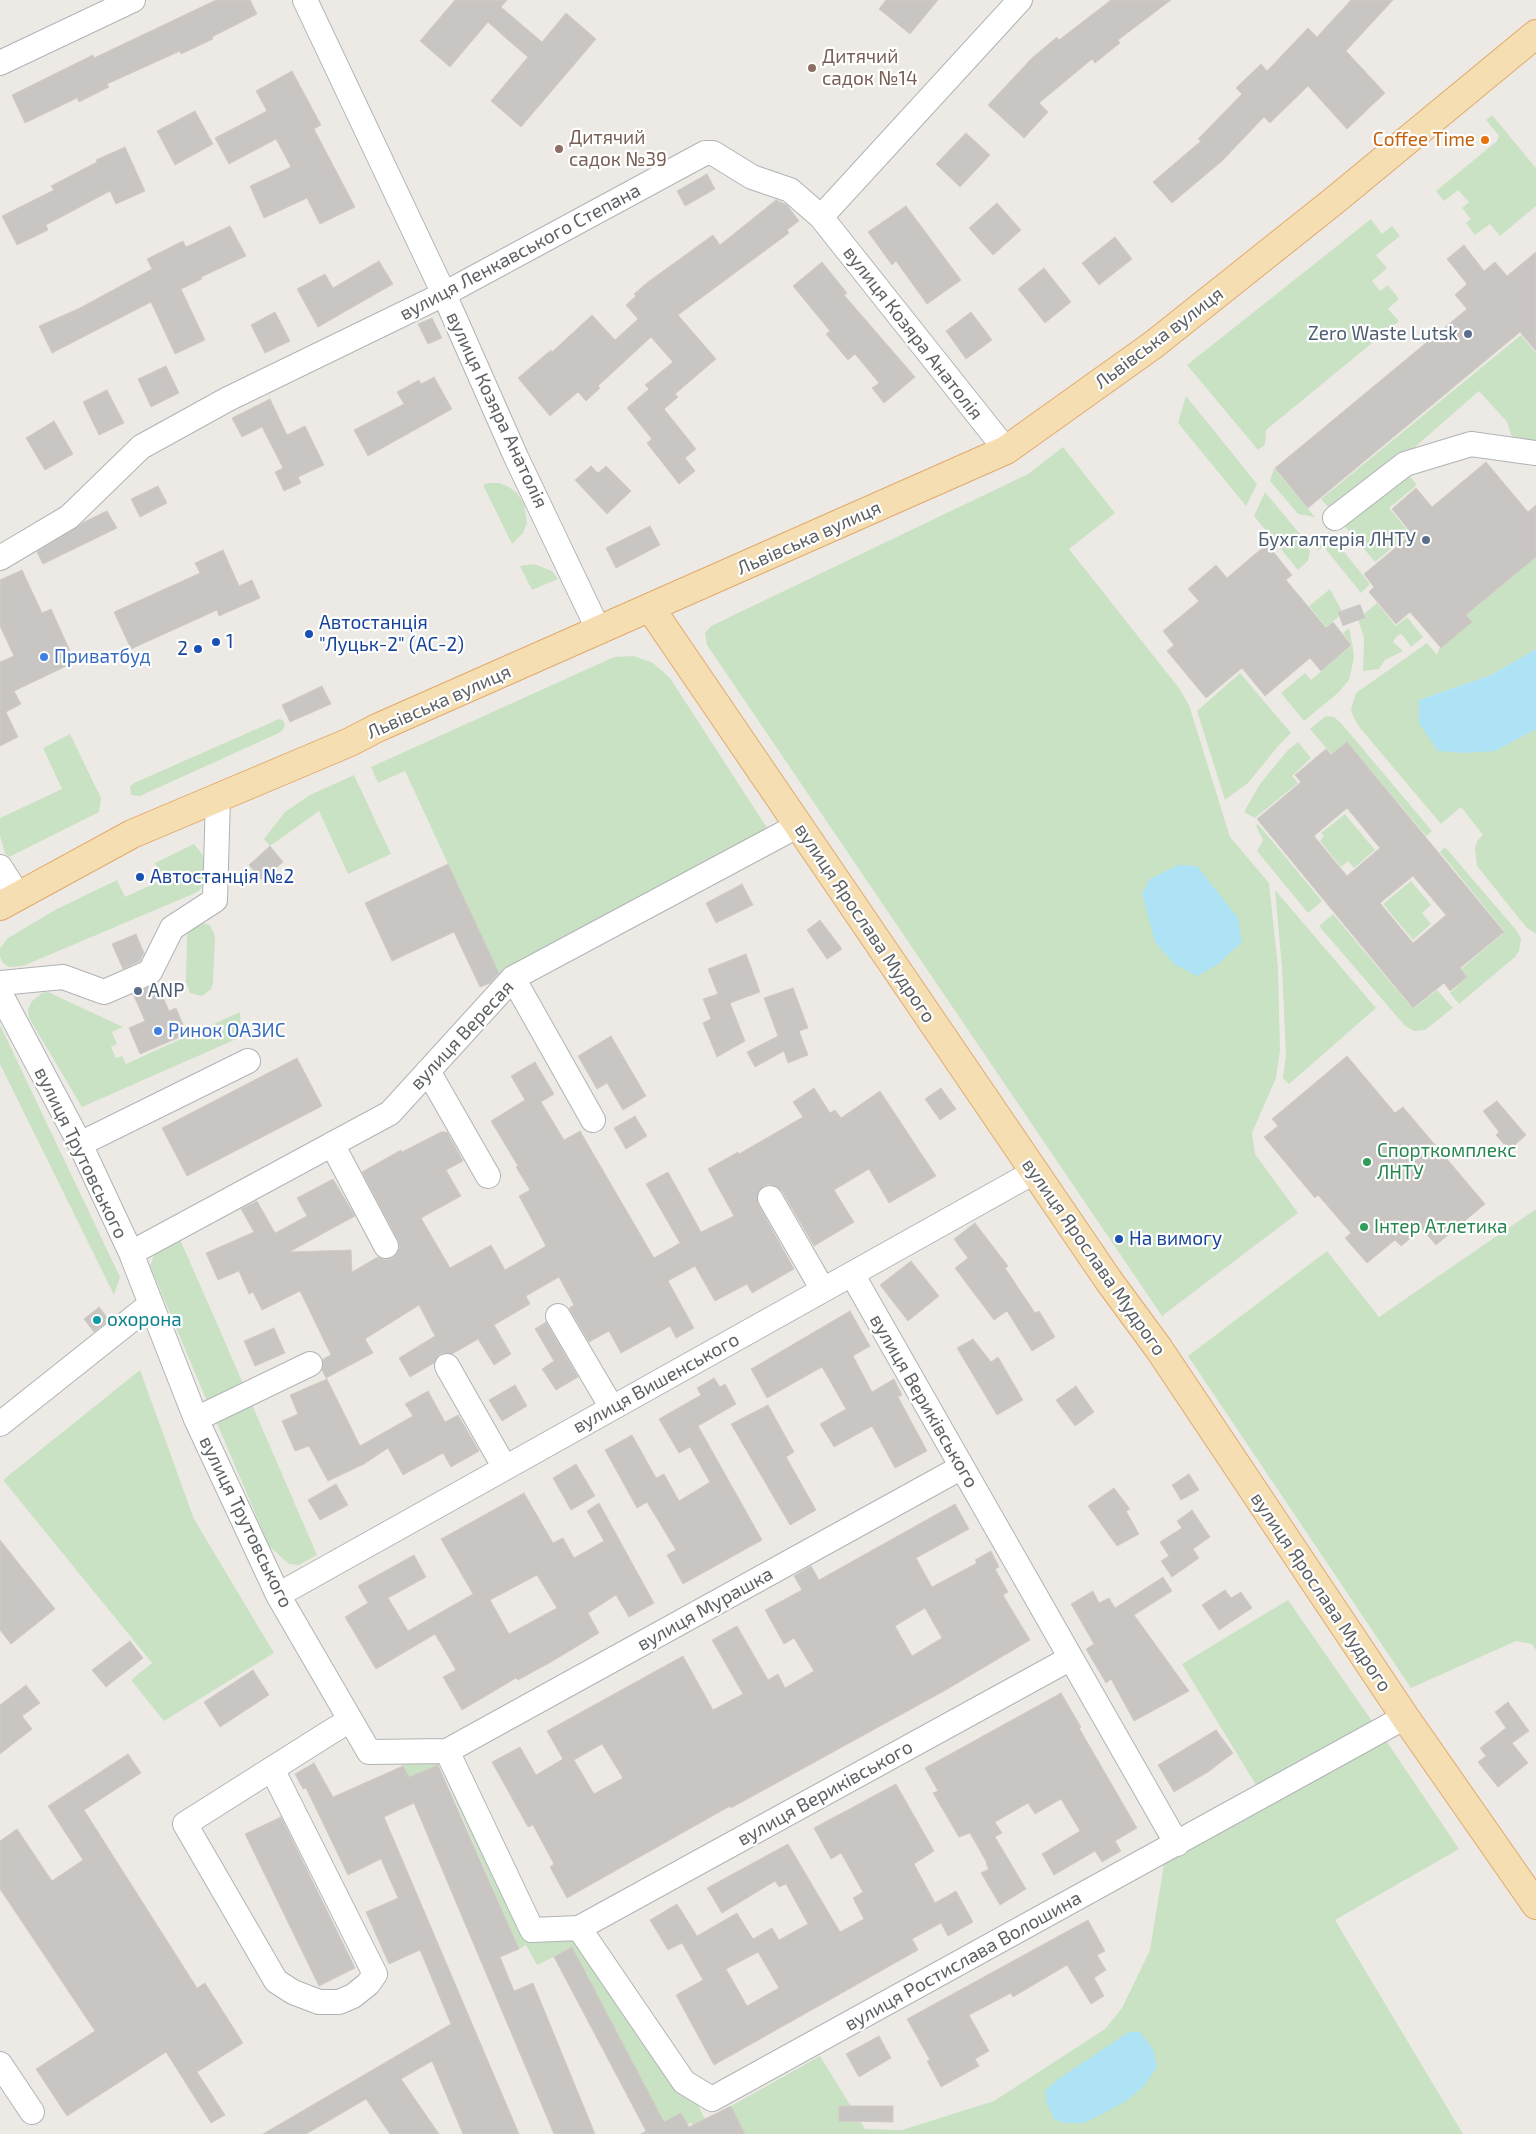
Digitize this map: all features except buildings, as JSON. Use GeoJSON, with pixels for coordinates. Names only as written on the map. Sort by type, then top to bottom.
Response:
{"type":"FeatureCollection","features":[{"type":"Feature","properties":{"kind":"main road","name":"Львівська вулиця"},"geometry":{"type":"LineString","coordinates":[[9,900],[132,834],[350,742],[1006,450],[1153,345],[1335,200],[1536,34]]}},
{"type":"Feature","properties":{"kind":"main road","name":"вулиця Ярослава Мудрого"},"geometry":{"type":"LineString","coordinates":[[651,609],[1034,1172],[1109,1281],[1159,1349],[1405,1717],[1536,1905]]}},
{"type":"Feature","properties":{"kind":"street"},"geometry":{"type":"LineString","coordinates":[[0,63],[133,0]]}},
{"type":"Feature","properties":{"kind":"street","name":"вулиця Козяра Анатолія"},"geometry":{"type":"LineString","coordinates":[[305,0],[444,294],[516,457],[599,631]]}},
{"type":"Feature","properties":{"kind":"street"},"geometry":{"type":"LineString","coordinates":[[821,216],[1020,0]]}},
{"type":"Feature","properties":{"kind":"street","name":"вулиця Ленкавського Степана"},"geometry":{"type":"LineString","coordinates":[[0,558],[70,518],[140,447],[228,399],[444,294],[705,153],[713,153],[752,177],[790,190],[821,216]]}},
{"type":"Feature","properties":{"kind":"street","name":"вулиця Козяра Анатолія"},"geometry":{"type":"LineString","coordinates":[[821,216],[1006,450]]}},
{"type":"Feature","properties":{"kind":"street"},"geometry":{"type":"LineString","coordinates":[[1335,518],[1405,464],[1472,444],[1536,453]]}},
{"type":"Feature","properties":{"kind":"street"},"geometry":{"type":"LineString","coordinates":[[0,983],[63,977],[104,992],[150,972],[172,928],[215,900],[218,797]]}},
{"type":"Feature","properties":{"kind":"street","name":"вулиця Вересая"},"geometry":{"type":"LineString","coordinates":[[131,1253],[390,1113],[513,978],[799,825]]}},
{"type":"Feature","properties":{"kind":"street"},"geometry":{"type":"LineString","coordinates":[[0,867],[9,900]]}},
{"type":"Feature","properties":{"kind":"street"},"geometry":{"type":"LineString","coordinates":[[513,978],[593,1120]]}},
{"type":"Feature","properties":{"kind":"street","name":"вулиця Трутовського"},"geometry":{"type":"LineString","coordinates":[[0,993],[80,1144],[131,1253],[196,1419],[278,1595],[350,1720],[369,1752],[448,1751]]}},
{"type":"Feature","properties":{"kind":"street"},"geometry":{"type":"LineString","coordinates":[[80,1144],[248,1061]]}},
{"type":"Feature","properties":{"kind":"street"},"geometry":{"type":"LineString","coordinates":[[428,1071],[488,1176]]}},
{"type":"Feature","properties":{"kind":"street"},"geometry":{"type":"LineString","coordinates":[[332,1144],[386,1246]]}},
{"type":"Feature","properties":{"kind":"street","name":"вулиця Вишенського"},"geometry":{"type":"LineString","coordinates":[[278,1595],[1034,1172]]}},
{"type":"Feature","properties":{"kind":"street"},"geometry":{"type":"LineString","coordinates":[[770,1198],[823,1290]]}},
{"type":"Feature","properties":{"kind":"street","name":"вулиця Вериківського"},"geometry":{"type":"LineString","coordinates":[[852,1274],[1177,1844]]}},
{"type":"Feature","properties":{"kind":"street"},"geometry":{"type":"LineString","coordinates":[[0,1424],[151,1304]]}},
{"type":"Feature","properties":{"kind":"street"},"geometry":{"type":"LineString","coordinates":[[558,1316],[612,1408]]}},
{"type":"Feature","properties":{"kind":"street"},"geometry":{"type":"LineString","coordinates":[[196,1419],[310,1364]]}},
{"type":"Feature","properties":{"kind":"street"},"geometry":{"type":"LineString","coordinates":[[446,1366],[505,1468]]}},
{"type":"Feature","properties":{"kind":"street","name":"вулиця Мурашка"},"geometry":{"type":"LineString","coordinates":[[448,1751],[962,1466]]}},
{"type":"Feature","properties":{"kind":"street","name":"вулиця Вериківського"},"geometry":{"type":"LineString","coordinates":[[579,1928],[1070,1658]]}},
{"type":"Feature","properties":{"kind":"street","name":"вулиця Ростислава Волошина"},"geometry":{"type":"LineString","coordinates":[[579,1928],[684,2082],[712,2098],[1405,1717]]}},
{"type":"Feature","properties":{"kind":"street"},"geometry":{"type":"LineString","coordinates":[[272,1769],[375,1974],[368,1984],[353,1996],[339,2002],[319,2002],[293,1992],[276,1980],[185,1824],[272,1769],[350,1720]]}},
{"type":"Feature","properties":{"kind":"street"},"geometry":{"type":"LineString","coordinates":[[448,1751],[532,1930],[579,1928]]}},
{"type":"Feature","properties":{"kind":"street"},"geometry":{"type":"LineString","coordinates":[[0,2064],[32,2112]]}},
{"type":"Feature","properties":{"kind":"green space"},"geometry":{"type":"Polygon","coordinates":[[[1492,115],[1536,168],[1536,206],[1500,236],[1490,224],[1475,235],[1466,223],[1471,219],[1462,208],[1469,202],[1458,190],[1444,201],[1436,191],[1497,141],[1499,136],[1486,120],[1492,115]]]}},
{"type":"Feature","properties":{"kind":"green space"},"geometry":{"type":"Polygon","coordinates":[[[1371,219],[1382,234],[1392,226],[1400,236],[1376,255],[1387,268],[1372,281],[1380,291],[1388,285],[1399,299],[1388,309],[1399,321],[1266,430],[1265,445],[1258,450],[1187,365],[1371,219]]]}},
{"type":"Feature","properties":{"kind":"green space"},"geometry":{"type":"Polygon","coordinates":[[[1521,335],[1536,353],[1536,443],[1517,441],[1511,435],[1507,422],[1479,391],[1407,454],[1331,510],[1321,499],[1521,335]]]}},
{"type":"Feature","properties":{"kind":"green space"},"geometry":{"type":"Polygon","coordinates":[[[1186,396],[1257,484],[1246,506],[1178,423],[1186,396]]]}},
{"type":"Feature","properties":{"kind":"green space"},"geometry":{"type":"Polygon","coordinates":[[[1063,447],[1115,513],[1069,549],[1179,688],[1189,705],[1230,837],[1269,883],[1278,968],[1280,1051],[1276,1078],[1252,1133],[1255,1154],[1298,1213],[1162,1316],[707,645],[705,633],[711,626],[1028,474],[1063,447]]]}},
{"type":"Feature","properties":{"kind":"green space"},"geometry":{"type":"Polygon","coordinates":[[[1274,468],[1315,517],[1298,514],[1270,481],[1274,468]]]}},
{"type":"Feature","properties":{"kind":"green space"},"geometry":{"type":"Polygon","coordinates":[[[1406,471],[1417,485],[1389,508],[1410,533],[1375,562],[1342,523],[1406,471]]]}},
{"type":"Feature","properties":{"kind":"green space"},"geometry":{"type":"Polygon","coordinates":[[[499,483],[509,487],[517,493],[524,504],[527,523],[523,533],[512,544],[483,485],[499,483]]]}},
{"type":"Feature","properties":{"kind":"green space"},"geometry":{"type":"Polygon","coordinates":[[[1265,492],[1300,534],[1310,551],[1308,561],[1298,570],[1254,516],[1265,492]]]}},
{"type":"Feature","properties":{"kind":"green space"},"geometry":{"type":"Polygon","coordinates":[[[1328,532],[1370,584],[1361,593],[1324,547],[1316,551],[1328,532]]]}},
{"type":"Feature","properties":{"kind":"green space"},"geometry":{"type":"Polygon","coordinates":[[[1536,557],[1536,649],[1491,675],[1419,700],[1495,751],[1536,729],[1536,934],[1526,927],[1477,866],[1475,849],[1477,841],[1483,835],[1461,807],[1441,824],[1360,728],[1351,709],[1356,693],[1427,643],[1437,655],[1439,649],[1472,622],[1467,615],[1536,557]]]}},
{"type":"Feature","properties":{"kind":"green space"},"geometry":{"type":"Polygon","coordinates":[[[534,564],[552,571],[558,579],[532,590],[520,566],[534,564]]]}},
{"type":"Feature","properties":{"kind":"green space"},"geometry":{"type":"Polygon","coordinates":[[[1330,589],[1343,613],[1326,627],[1309,606],[1330,589]]]}},
{"type":"Feature","properties":{"kind":"green space"},"geometry":{"type":"Polygon","coordinates":[[[1377,603],[1396,626],[1407,617],[1423,637],[1411,647],[1401,634],[1397,636],[1393,642],[1403,651],[1385,660],[1379,669],[1363,671],[1364,638],[1358,619],[1377,603]]]}},
{"type":"Feature","properties":{"kind":"green space"},"geometry":{"type":"Polygon","coordinates":[[[1349,628],[1353,648],[1354,658],[1349,680],[1338,693],[1304,721],[1281,693],[1305,673],[1311,680],[1352,645],[1343,633],[1349,628]]]}},
{"type":"Feature","properties":{"kind":"green space"},"geometry":{"type":"Polygon","coordinates":[[[634,656],[653,663],[670,678],[769,831],[501,978],[405,771],[378,783],[371,767],[614,657],[634,656]]]}},
{"type":"Feature","properties":{"kind":"green space"},"geometry":{"type":"Polygon","coordinates":[[[1240,673],[1291,733],[1248,783],[1225,800],[1197,711],[1240,673]]]}},
{"type":"Feature","properties":{"kind":"green space"},"geometry":{"type":"Polygon","coordinates":[[[1326,716],[1334,717],[1341,723],[1432,831],[1426,836],[1347,742],[1332,755],[1310,729],[1326,716]]]}},
{"type":"Feature","properties":{"kind":"green space"},"geometry":{"type":"Polygon","coordinates":[[[279,719],[283,720],[285,725],[281,732],[140,796],[131,795],[130,786],[134,783],[279,719]]]}},
{"type":"Feature","properties":{"kind":"green space"},"geometry":{"type":"Polygon","coordinates":[[[70,734],[101,798],[99,812],[9,857],[5,853],[0,836],[0,818],[62,789],[43,748],[70,734]]]}},
{"type":"Feature","properties":{"kind":"green space"},"geometry":{"type":"Polygon","coordinates":[[[1298,742],[1311,758],[1292,776],[1298,783],[1255,818],[1244,812],[1260,784],[1288,750],[1298,742]]]}},
{"type":"Feature","properties":{"kind":"green space"},"geometry":{"type":"Polygon","coordinates":[[[354,775],[391,854],[348,874],[319,811],[270,846],[264,839],[285,812],[310,795],[354,775]]]}},
{"type":"Feature","properties":{"kind":"green space"},"geometry":{"type":"Polygon","coordinates":[[[1345,814],[1375,850],[1354,868],[1348,861],[1341,867],[1320,841],[1324,836],[1321,833],[1345,814]]]}},
{"type":"Feature","properties":{"kind":"green space"},"geometry":{"type":"Polygon","coordinates":[[[1258,824],[1322,901],[1308,913],[1257,851],[1263,840],[1256,826],[1258,824]]]}},
{"type":"Feature","properties":{"kind":"green space"},"geometry":{"type":"Polygon","coordinates":[[[194,844],[203,855],[207,867],[205,881],[200,890],[23,966],[9,967],[3,963],[0,957],[0,948],[8,938],[55,910],[117,880],[125,897],[162,880],[155,863],[194,844]]]}},
{"type":"Feature","properties":{"kind":"green space"},"geometry":{"type":"Polygon","coordinates":[[[1445,847],[1517,931],[1521,939],[1519,951],[1515,957],[1459,1004],[1450,993],[1467,977],[1461,969],[1505,932],[1440,852],[1445,847]]]}},
{"type":"Feature","properties":{"kind":"green space"},"geometry":{"type":"Polygon","coordinates":[[[1411,881],[1431,905],[1422,913],[1431,924],[1413,940],[1383,904],[1411,881]]]}},
{"type":"Feature","properties":{"kind":"green space"},"geometry":{"type":"Polygon","coordinates":[[[1275,890],[1376,1008],[1289,1084],[1283,1078],[1286,1055],[1282,968],[1275,890]]]}},
{"type":"Feature","properties":{"kind":"green space"},"geometry":{"type":"Polygon","coordinates":[[[1333,914],[1413,1009],[1437,990],[1453,1008],[1425,1030],[1414,1031],[1405,1026],[1319,926],[1333,914]]]}},
{"type":"Feature","properties":{"kind":"green space"},"geometry":{"type":"Polygon","coordinates":[[[199,922],[210,925],[215,936],[213,983],[211,989],[202,996],[190,993],[186,982],[187,935],[189,929],[199,922]]]}},
{"type":"Feature","properties":{"kind":"green space"},"geometry":{"type":"Polygon","coordinates":[[[48,992],[123,1027],[112,1032],[117,1044],[111,1047],[116,1058],[122,1056],[126,1064],[240,1012],[241,1037],[82,1107],[29,1018],[28,1010],[31,1002],[42,993],[48,992]]]}},
{"type":"Feature","properties":{"kind":"green space"},"geometry":{"type":"Polygon","coordinates":[[[0,1025],[120,1277],[114,1295],[0,1064],[0,1025]]]}},
{"type":"Feature","properties":{"kind":"green space"},"geometry":{"type":"Polygon","coordinates":[[[1536,1209],[1536,1650],[1532,1644],[1516,1641],[1411,1688],[1188,1356],[1327,1251],[1379,1317],[1536,1209]]]}},
{"type":"Feature","properties":{"kind":"green space"},"geometry":{"type":"Polygon","coordinates":[[[179,1237],[246,1390],[209,1406],[150,1266],[154,1255],[165,1244],[179,1237]]]}},
{"type":"Feature","properties":{"kind":"green space"},"geometry":{"type":"Polygon","coordinates":[[[140,1370],[194,1519],[274,1653],[164,1721],[131,1680],[152,1663],[3,1480],[140,1370]]]}},
{"type":"Feature","properties":{"kind":"green space"},"geometry":{"type":"Polygon","coordinates":[[[250,1400],[317,1555],[299,1565],[289,1564],[269,1546],[214,1416],[250,1400]]]}},
{"type":"Feature","properties":{"kind":"green space"},"geometry":{"type":"Polygon","coordinates":[[[1288,1600],[1374,1724],[1256,1785],[1182,1664],[1288,1600]]]}},
{"type":"Feature","properties":{"kind":"green space"},"geometry":{"type":"Polygon","coordinates":[[[1385,1739],[1459,1849],[1335,1920],[1463,2134],[745,2134],[731,2106],[820,2056],[865,2129],[902,2130],[994,2101],[1105,2029],[1122,2008],[1150,1950],[1164,1864],[1269,1807],[1385,1739]]]}},
{"type":"Feature","properties":{"kind":"green space"},"geometry":{"type":"Polygon","coordinates":[[[414,1758],[444,1758],[528,1937],[576,1934],[692,2094],[705,2119],[693,2125],[691,2123],[687,2124],[681,2113],[664,2122],[572,1948],[537,1965],[526,1945],[519,1949],[440,1765],[409,1777],[402,1764],[414,1758]]]}},
{"type":"Feature","properties":{"kind":"water"},"geometry":{"type":"Polygon","coordinates":[[[1536,649],[1536,729],[1495,751],[1461,753],[1438,751],[1419,723],[1419,700],[1491,675],[1536,649]]]}},
{"type":"Feature","properties":{"kind":"water"},"geometry":{"type":"Polygon","coordinates":[[[1178,865],[1197,866],[1238,918],[1242,942],[1217,965],[1197,976],[1174,964],[1155,942],[1142,894],[1150,879],[1178,865]]]}},
{"type":"Feature","properties":{"kind":"water"},"geometry":{"type":"Polygon","coordinates":[[[1129,2032],[1140,2032],[1153,2049],[1157,2067],[1144,2086],[1125,2102],[1084,2123],[1065,2123],[1055,2120],[1047,2103],[1045,2091],[1057,2080],[1129,2032]]]}},
{"type":"Feature","properties":{"kind":"tunnel"},"geometry":{"type":"LineString","coordinates":[[1349,608],[1354,622]]}},
{"type":"Feature","properties":{"kind":"place","name":"Дитячий садок №14"},"geometry":{"type":"Point","coordinates":[812,68]}},
{"type":"Feature","properties":{"kind":"place","name":"Coffee Time"},"geometry":{"type":"Point","coordinates":[1485,140]}},
{"type":"Feature","properties":{"kind":"place","name":"Дитячий садок №39"},"geometry":{"type":"Point","coordinates":[559,149]}},
{"type":"Feature","properties":{"kind":"place","name":"Zero Waste Lutsk"},"geometry":{"type":"Point","coordinates":[1468,334]}},
{"type":"Feature","properties":{"kind":"place","name":"Бухгалтерія ЛНТУ"},"geometry":{"type":"Point","coordinates":[1426,540]}},
{"type":"Feature","properties":{"kind":"place","name":"Автостанція \"Луцьк-2\" (АС-2)"},"geometry":{"type":"Point","coordinates":[309,634]}},
{"type":"Feature","properties":{"kind":"place","name":"1"},"geometry":{"type":"Point","coordinates":[216,642]}},
{"type":"Feature","properties":{"kind":"place","name":"2"},"geometry":{"type":"Point","coordinates":[198,649]}},
{"type":"Feature","properties":{"kind":"place","name":"Приватбуд"},"geometry":{"type":"Point","coordinates":[44,657]}},
{"type":"Feature","properties":{"kind":"place","name":"Автостанція №2"},"geometry":{"type":"Point","coordinates":[140,877]}},
{"type":"Feature","properties":{"kind":"place","name":"ANP"},"geometry":{"type":"Point","coordinates":[138,991]}},
{"type":"Feature","properties":{"kind":"place","name":"Ринок ОАЗИС"},"geometry":{"type":"Point","coordinates":[158,1031]}},
{"type":"Feature","properties":{"kind":"place","name":"Спорткомплекс ЛНТУ"},"geometry":{"type":"Point","coordinates":[1367,1162]}},
{"type":"Feature","properties":{"kind":"place","name":"Інтер Атлетика"},"geometry":{"type":"Point","coordinates":[1364,1227]}},
{"type":"Feature","properties":{"kind":"place","name":"На вимогу"},"geometry":{"type":"Point","coordinates":[1119,1239]}},
{"type":"Feature","properties":{"kind":"place","name":"охорона"},"geometry":{"type":"Point","coordinates":[97,1320]}}]}
